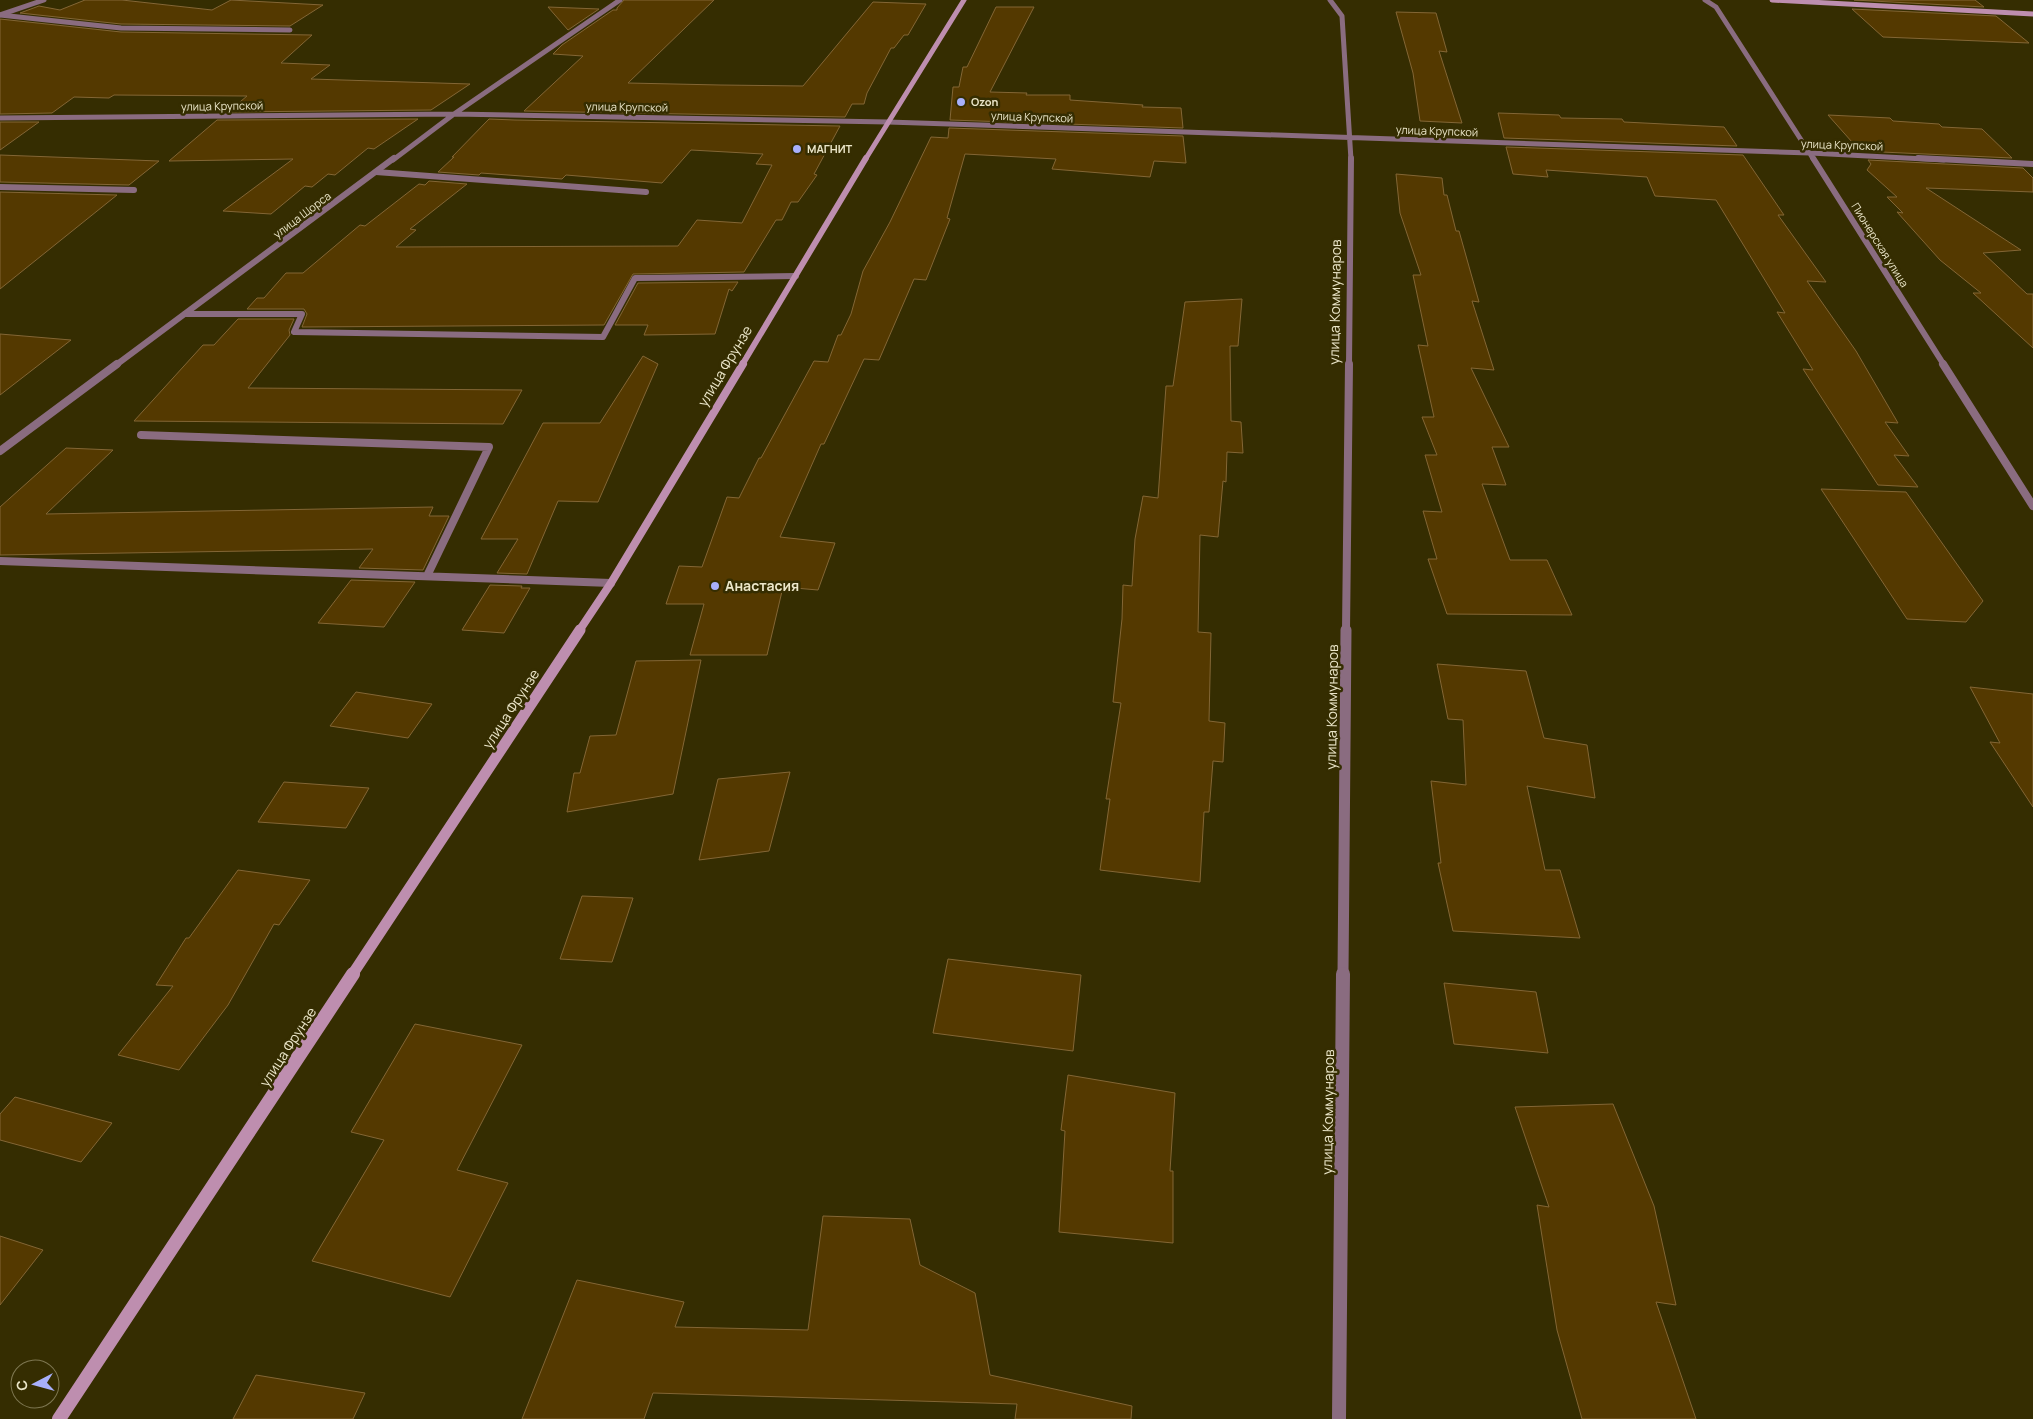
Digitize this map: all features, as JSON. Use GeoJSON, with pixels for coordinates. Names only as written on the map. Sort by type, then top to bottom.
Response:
{"type":"FeatureCollection","features":[{"type":"Feature","properties":{"kind":"main road","name":"улица Фрунзе"},"geometry":{"type":"LineString","coordinates":[[59,1419],[611,583],[888,122],[964,0]]}},
{"type":"Feature","properties":{"kind":"main road"},"geometry":{"type":"LineString","coordinates":[[1772,0],[2033,14]]}},
{"type":"Feature","properties":{"kind":"street"},"geometry":{"type":"LineString","coordinates":[[0,15],[44,0]]}},
{"type":"Feature","properties":{"kind":"street","name":"улица Щорса"},"geometry":{"type":"LineString","coordinates":[[0,451],[454,114],[620,0]]}},
{"type":"Feature","properties":{"kind":"street"},"geometry":{"type":"LineString","coordinates":[[1324,0],[1338,0]]}},
{"type":"Feature","properties":{"kind":"street","name":"улица Коммунаров"},"geometry":{"type":"LineString","coordinates":[[1330,0],[1342,16],[1350,139],[1339,1419]]}},
{"type":"Feature","properties":{"kind":"street","name":"Пионерская улица"},"geometry":{"type":"LineString","coordinates":[[1704,0],[1716,7],[2033,506]]}},
{"type":"Feature","properties":{"kind":"street"},"geometry":{"type":"LineString","coordinates":[[0,15],[121,28],[290,30]]}},
{"type":"Feature","properties":{"kind":"street","name":"улица Крупской"},"geometry":{"type":"LineString","coordinates":[[0,118],[454,114],[888,122],[1810,153],[2033,164]]}},
{"type":"Feature","properties":{"kind":"street"},"geometry":{"type":"LineString","coordinates":[[376,172],[646,192]]}},
{"type":"Feature","properties":{"kind":"street"},"geometry":{"type":"LineString","coordinates":[[0,186],[134,190]]}},
{"type":"Feature","properties":{"kind":"street"},"geometry":{"type":"LineString","coordinates":[[185,314],[302,314],[294,332],[602,337],[634,278],[796,276]]}},
{"type":"Feature","properties":{"kind":"street"},"geometry":{"type":"LineString","coordinates":[[141,435],[489,447],[427,576]]}},
{"type":"Feature","properties":{"kind":"street"},"geometry":{"type":"LineString","coordinates":[[0,561],[611,583]]}},
{"type":"Feature","properties":{"kind":"building"},"geometry":{"type":"Polygon","coordinates":[[[85,0],[122,0],[212,10],[231,0],[323,5],[290,26],[121,24],[20,13],[39,6],[60,10],[85,0]]]}},
{"type":"Feature","properties":{"kind":"building"},"geometry":{"type":"Polygon","coordinates":[[[624,0],[714,0],[628,83],[720,85],[803,86],[873,2],[926,4],[908,35],[904,35],[894,48],[891,48],[867,93],[864,104],[852,104],[845,117],[524,111],[583,56],[553,54],[562,45],[613,10],[617,10],[624,0]]]}},
{"type":"Feature","properties":{"kind":"building"},"geometry":{"type":"Polygon","coordinates":[[[1854,0],[1975,0],[1984,7],[1854,0]]]}},
{"type":"Feature","properties":{"kind":"building"},"geometry":{"type":"Polygon","coordinates":[[[548,7],[599,9],[568,30],[548,7]]]}},
{"type":"Feature","properties":{"kind":"building"},"geometry":{"type":"Polygon","coordinates":[[[996,7],[1034,7],[990,92],[1027,93],[1026,95],[1070,95],[1070,100],[1143,105],[1142,107],[1181,108],[1183,128],[950,120],[953,87],[959,87],[963,67],[967,67],[996,7]]]}},
{"type":"Feature","properties":{"kind":"building"},"geometry":{"type":"Polygon","coordinates":[[[1852,9],[1996,16],[2029,43],[1883,37],[1852,9]]]}},
{"type":"Feature","properties":{"kind":"building"},"geometry":{"type":"Polygon","coordinates":[[[1396,12],[1436,13],[1447,52],[1439,51],[1462,123],[1420,121],[1413,73],[1396,12]]]}},
{"type":"Feature","properties":{"kind":"building"},"geometry":{"type":"Polygon","coordinates":[[[0,19],[121,32],[312,35],[281,63],[330,65],[311,79],[470,84],[431,110],[228,112],[247,96],[114,95],[109,98],[74,97],[52,113],[0,114],[0,19]]]}},
{"type":"Feature","properties":{"kind":"building"},"geometry":{"type":"Polygon","coordinates":[[[1498,113],[1559,115],[1561,118],[1622,119],[1624,122],[1724,127],[1737,146],[1504,138],[1498,113]]]}},
{"type":"Feature","properties":{"kind":"building"},"geometry":{"type":"Polygon","coordinates":[[[1828,115],[1890,118],[1893,121],[1939,124],[1942,127],[1982,129],[2012,158],[1860,151],[1828,115]]]}},
{"type":"Feature","properties":{"kind":"building"},"geometry":{"type":"Polygon","coordinates":[[[418,119],[374,149],[368,148],[335,175],[328,174],[312,187],[305,186],[271,214],[223,211],[293,159],[169,161],[217,120],[418,119]]]}},
{"type":"Feature","properties":{"kind":"building"},"geometry":{"type":"Polygon","coordinates":[[[489,119],[840,126],[814,174],[817,175],[798,202],[791,202],[782,220],[776,220],[744,272],[633,274],[604,325],[302,327],[307,314],[304,309],[247,309],[257,298],[264,298],[286,273],[303,273],[360,225],[365,226],[419,184],[425,185],[429,181],[467,184],[410,229],[416,230],[396,247],[678,246],[697,220],[742,223],[772,165],[756,164],[763,154],[691,150],[662,183],[566,175],[562,179],[438,172],[489,119]]]}},
{"type":"Feature","properties":{"kind":"building"},"geometry":{"type":"Polygon","coordinates":[[[0,122],[39,122],[0,150],[0,122]]]}},
{"type":"Feature","properties":{"kind":"building"},"geometry":{"type":"Polygon","coordinates":[[[949,128],[1183,136],[1186,163],[1154,161],[1150,177],[1052,169],[1056,159],[965,154],[947,218],[950,219],[926,280],[914,279],[879,360],[864,359],[824,444],[821,444],[780,537],[835,543],[818,590],[783,587],[767,655],[690,655],[704,604],[666,604],[679,566],[702,567],[727,497],[739,498],[759,458],[761,458],[814,361],[828,362],[838,335],[841,335],[851,314],[863,271],[890,222],[931,137],[948,138],[949,128]]]}},
{"type":"Feature","properties":{"kind":"building"},"geometry":{"type":"Polygon","coordinates":[[[1506,147],[1743,155],[1784,215],[1778,215],[1826,282],[1807,281],[1856,351],[1898,423],[1885,422],[1909,456],[1894,455],[1918,487],[1878,485],[1803,369],[1813,370],[1777,312],[1785,313],[1716,200],[1655,196],[1647,177],[1546,170],[1548,177],[1513,174],[1506,147]]]}},
{"type":"Feature","properties":{"kind":"building"},"geometry":{"type":"Polygon","coordinates":[[[0,155],[159,161],[129,185],[0,182],[0,155]]]}},
{"type":"Feature","properties":{"kind":"building"},"geometry":{"type":"Polygon","coordinates":[[[1868,160],[2023,168],[2033,178],[2033,192],[1926,188],[2021,250],[1983,253],[2027,294],[2033,294],[2033,348],[1973,293],[1981,293],[1940,260],[1897,212],[1903,213],[1887,197],[1897,197],[1867,170],[1871,164],[1868,160]]]}},
{"type":"Feature","properties":{"kind":"building"},"geometry":{"type":"Polygon","coordinates":[[[1396,174],[1442,178],[1444,195],[1447,195],[1456,231],[1459,231],[1479,302],[1472,301],[1494,370],[1471,368],[1509,447],[1492,447],[1506,485],[1482,484],[1510,560],[1547,560],[1572,615],[1447,614],[1428,559],[1437,559],[1423,511],[1442,512],[1425,455],[1437,455],[1422,417],[1434,417],[1418,345],[1428,346],[1413,275],[1421,275],[1400,213],[1396,174]]]}},
{"type":"Feature","properties":{"kind":"building"},"geometry":{"type":"Polygon","coordinates":[[[0,192],[117,195],[0,289],[0,192]]]}},
{"type":"Feature","properties":{"kind":"building"},"geometry":{"type":"Polygon","coordinates":[[[738,282],[732,291],[729,289],[715,334],[644,335],[648,325],[615,325],[638,283],[738,282]]]}},
{"type":"Feature","properties":{"kind":"building"},"geometry":{"type":"Polygon","coordinates":[[[1242,299],[1238,346],[1230,346],[1231,421],[1241,422],[1243,453],[1227,452],[1226,482],[1223,481],[1218,537],[1200,535],[1198,632],[1211,633],[1209,721],[1225,723],[1223,762],[1213,761],[1209,812],[1204,812],[1200,882],[1100,870],[1110,799],[1106,799],[1121,703],[1113,702],[1122,619],[1123,585],[1132,586],[1135,539],[1143,496],[1158,498],[1166,386],[1173,386],[1185,302],[1242,299]]]}},
{"type":"Feature","properties":{"kind":"building"},"geometry":{"type":"Polygon","coordinates":[[[238,319],[294,319],[289,330],[290,335],[248,388],[522,390],[503,424],[134,421],[203,345],[214,345],[238,319]]]}},
{"type":"Feature","properties":{"kind":"building"},"geometry":{"type":"Polygon","coordinates":[[[0,334],[71,340],[0,395],[0,334]]]}},
{"type":"Feature","properties":{"kind":"building"},"geometry":{"type":"Polygon","coordinates":[[[643,356],[658,364],[598,502],[558,501],[527,574],[497,573],[518,539],[481,539],[543,423],[600,423],[643,356]]]}},
{"type":"Feature","properties":{"kind":"building"},"geometry":{"type":"Polygon","coordinates":[[[66,448],[113,450],[46,514],[433,507],[429,516],[449,516],[423,570],[359,568],[373,549],[0,555],[0,507],[66,448]]]}},
{"type":"Feature","properties":{"kind":"building"},"geometry":{"type":"Polygon","coordinates":[[[1821,489],[1906,492],[1983,601],[1966,622],[1907,619],[1821,489]]]}},
{"type":"Feature","properties":{"kind":"building"},"geometry":{"type":"Polygon","coordinates":[[[351,580],[415,582],[384,627],[318,623],[351,580]]]}},
{"type":"Feature","properties":{"kind":"building"},"geometry":{"type":"Polygon","coordinates":[[[490,585],[530,588],[504,633],[462,630],[490,585]]]}},
{"type":"Feature","properties":{"kind":"building"},"geometry":{"type":"Polygon","coordinates":[[[701,660],[673,794],[567,812],[574,773],[580,773],[590,736],[616,735],[636,661],[701,660]]]}},
{"type":"Feature","properties":{"kind":"building"},"geometry":{"type":"Polygon","coordinates":[[[1437,664],[1526,671],[1544,738],[1587,745],[1595,798],[1527,786],[1545,870],[1560,870],[1580,938],[1453,931],[1438,863],[1441,863],[1431,781],[1466,785],[1463,720],[1448,719],[1437,664]]]}},
{"type":"Feature","properties":{"kind":"building"},"geometry":{"type":"Polygon","coordinates":[[[1970,687],[2033,694],[2033,807],[1990,742],[2000,743],[1970,687]]]}},
{"type":"Feature","properties":{"kind":"building"},"geometry":{"type":"Polygon","coordinates":[[[356,692],[432,704],[408,738],[330,726],[356,692]]]}},
{"type":"Feature","properties":{"kind":"building"},"geometry":{"type":"Polygon","coordinates":[[[790,772],[769,851],[699,860],[718,779],[790,772]]]}},
{"type":"Feature","properties":{"kind":"building"},"geometry":{"type":"Polygon","coordinates":[[[284,782],[369,788],[346,828],[258,822],[284,782]]]}},
{"type":"Feature","properties":{"kind":"building"},"geometry":{"type":"Polygon","coordinates":[[[238,870],[310,880],[279,925],[274,924],[228,1005],[179,1070],[118,1055],[173,986],[156,985],[186,938],[189,938],[238,870]]]}},
{"type":"Feature","properties":{"kind":"building"},"geometry":{"type":"Polygon","coordinates":[[[582,896],[633,898],[612,962],[560,959],[582,896]]]}},
{"type":"Feature","properties":{"kind":"building"},"geometry":{"type":"Polygon","coordinates":[[[948,959],[1081,975],[1073,1051],[933,1033],[948,959]]]}},
{"type":"Feature","properties":{"kind":"building"},"geometry":{"type":"Polygon","coordinates":[[[1444,983],[1536,992],[1548,1053],[1454,1044],[1444,983]]]}},
{"type":"Feature","properties":{"kind":"building"},"geometry":{"type":"Polygon","coordinates":[[[415,1024],[522,1045],[457,1170],[508,1183],[450,1297],[312,1261],[384,1140],[351,1132],[415,1024]]]}},
{"type":"Feature","properties":{"kind":"building"},"geometry":{"type":"Polygon","coordinates":[[[1068,1075],[1175,1093],[1170,1171],[1173,1171],[1173,1243],[1059,1232],[1065,1131],[1061,1130],[1068,1075]]]}},
{"type":"Feature","properties":{"kind":"building"},"geometry":{"type":"Polygon","coordinates":[[[15,1097],[112,1123],[81,1162],[0,1140],[0,1114],[15,1097]]]}},
{"type":"Feature","properties":{"kind":"building"},"geometry":{"type":"Polygon","coordinates":[[[1613,1104],[1654,1206],[1676,1305],[1656,1302],[1696,1419],[1582,1419],[1557,1330],[1537,1205],[1549,1207],[1515,1107],[1613,1104]]]}},
{"type":"Feature","properties":{"kind":"building"},"geometry":{"type":"Polygon","coordinates":[[[823,1216],[910,1219],[920,1265],[975,1293],[990,1375],[1132,1406],[1131,1419],[1015,1419],[1017,1404],[653,1393],[644,1419],[522,1419],[577,1280],[684,1302],[675,1327],[808,1330],[823,1216]]]}},
{"type":"Feature","properties":{"kind":"building"},"geometry":{"type":"Polygon","coordinates":[[[0,1236],[43,1250],[0,1305],[0,1236]]]}},
{"type":"Feature","properties":{"kind":"building"},"geometry":{"type":"Polygon","coordinates":[[[256,1375],[365,1393],[353,1419],[233,1419],[256,1375]]]}},
{"type":"Feature","properties":{"kind":"place","name":"Ozon"},"geometry":{"type":"Point","coordinates":[961,102]}},
{"type":"Feature","properties":{"kind":"place","name":"МАГНИТ"},"geometry":{"type":"Point","coordinates":[797,149]}},
{"type":"Feature","properties":{"kind":"place","name":"Анастасия"},"geometry":{"type":"Point","coordinates":[715,586]}}]}
